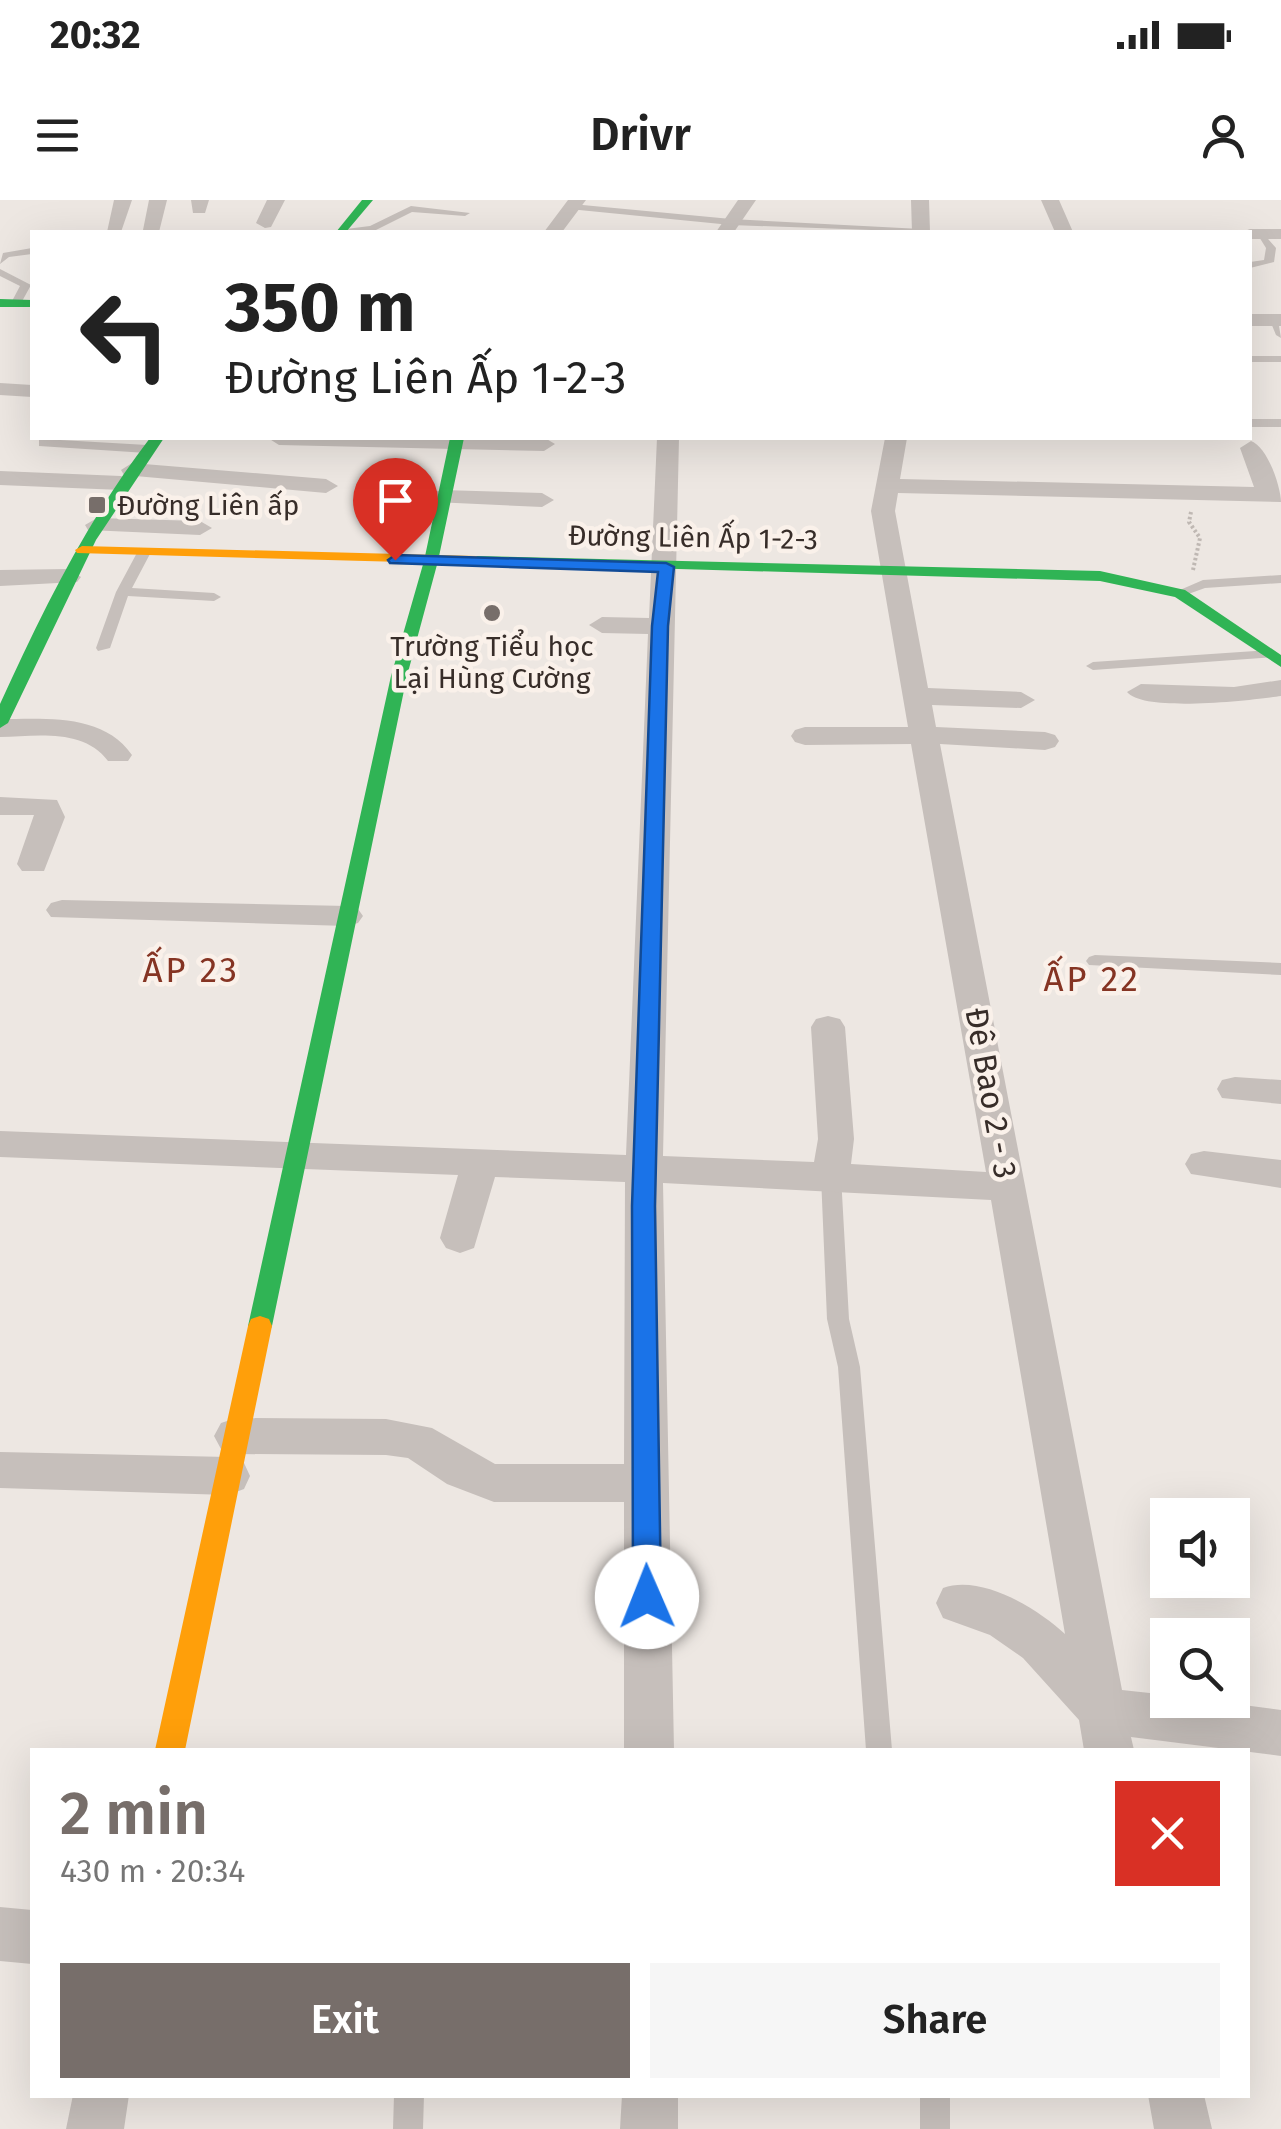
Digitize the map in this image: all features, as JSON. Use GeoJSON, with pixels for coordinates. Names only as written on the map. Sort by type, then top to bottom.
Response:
{"type":"FeatureCollection","features":[{"type":"Feature","properties":{"kind":"street"},"geometry":{"type":"LineString","coordinates":[[114,230],[123,200]]}},
{"type":"Feature","properties":{"kind":"street"},"geometry":{"type":"LineString","coordinates":[[152,230],[158,200]]}},
{"type":"Feature","properties":{"kind":"street"},"geometry":{"type":"LineString","coordinates":[[266,223],[276,200]]}},
{"type":"Feature","properties":{"kind":"street"},"geometry":{"type":"LineString","coordinates":[[343,230],[368,200]]}},
{"type":"Feature","properties":{"kind":"street"},"geometry":{"type":"LineString","coordinates":[[728,228],[747,200]]}},
{"type":"Feature","properties":{"kind":"street"},"geometry":{"type":"LineString","coordinates":[[920,200],[924,230]]}},
{"type":"Feature","properties":{"kind":"street"},"geometry":{"type":"LineString","coordinates":[[1050,200],[1063,230]]}},
{"type":"Feature","properties":{"kind":"street"},"geometry":{"type":"LineString","coordinates":[[555,230],[575,203]]}},
{"type":"Feature","properties":{"kind":"street"},"geometry":{"type":"LineString","coordinates":[[1255,234],[1281,234]]}},
{"type":"Feature","properties":{"kind":"street"},"geometry":{"type":"LineString","coordinates":[[1252,320],[1279,316]]}},
{"type":"Feature","properties":{"kind":"street"},"geometry":{"type":"LineString","coordinates":[[0,390],[30,391]]}},
{"type":"Feature","properties":{"kind":"street"},"geometry":{"type":"LineString","coordinates":[[170,1748],[399,676],[431,561],[457,440],[544,444]]}},
{"type":"Feature","properties":{"kind":"street"},"geometry":{"type":"LineString","coordinates":[[649,1748],[646,1172],[668,440]]}},
{"type":"Feature","properties":{"kind":"street","name":"Đê Bao 2 - 3"},"geometry":{"type":"LineString","coordinates":[[896,440],[884,510],[891,571],[1106,1730]]}},
{"type":"Feature","properties":{"kind":"street"},"geometry":{"type":"LineString","coordinates":[[118,755],[102,737],[52,728],[0,725],[82,550],[126,477],[152,443]]}},
{"type":"Feature","properties":{"kind":"street"},"geometry":{"type":"LineString","coordinates":[[889,486],[1275,495],[1251,448]]}},
{"type":"Feature","properties":{"kind":"street"},"geometry":{"type":"LineString","coordinates":[[0,478],[126,477],[326,486]]}},
{"type":"Feature","properties":{"kind":"street"},"geometry":{"type":"LineString","coordinates":[[442,497],[542,500]]}},
{"type":"Feature","properties":{"kind":"street"},"geometry":{"type":"LineString","coordinates":[[96,525],[200,528]]}},
{"type":"Feature","properties":{"kind":"street","name":"Đường Liên Ấp 1-2-3"},"geometry":{"type":"LineString","coordinates":[[82,550],[1100,576],[1180,593],[1275,658]]}},
{"type":"Feature","properties":{"kind":"street"},"geometry":{"type":"LineString","coordinates":[[0,578],[68,577]]}},
{"type":"Feature","properties":{"kind":"street"},"geometry":{"type":"LineString","coordinates":[[602,624],[660,626]]}},
{"type":"Feature","properties":{"kind":"street"},"geometry":{"type":"LineString","coordinates":[[1141,692],[1234,694],[1281,688]]}},
{"type":"Feature","properties":{"kind":"street"},"geometry":{"type":"LineString","coordinates":[[916,696],[1021,700]]}},
{"type":"Feature","properties":{"kind":"street"},"geometry":{"type":"LineString","coordinates":[[805,736],[924,734],[1046,741]]}},
{"type":"Feature","properties":{"kind":"street"},"geometry":{"type":"LineString","coordinates":[[0,806],[46,806],[50,816],[33,864]]}},
{"type":"Feature","properties":{"kind":"street"},"geometry":{"type":"LineString","coordinates":[[62,910],[347,916]]}},
{"type":"Feature","properties":{"kind":"street"},"geometry":{"type":"LineString","coordinates":[[828,1027],[836,1138],[830,1176]]}},
{"type":"Feature","properties":{"kind":"street"},"geometry":{"type":"LineString","coordinates":[[1235,1088],[1281,1092]]}},
{"type":"Feature","properties":{"kind":"street"},"geometry":{"type":"LineString","coordinates":[[0,1144],[646,1172],[830,1176],[1008,1188]]}},
{"type":"Feature","properties":{"kind":"street"},"geometry":{"type":"LineString","coordinates":[[460,1238],[479,1164]]}},
{"type":"Feature","properties":{"kind":"street"},"geometry":{"type":"LineString","coordinates":[[1204,1164],[1281,1174]]}},
{"type":"Feature","properties":{"kind":"street"},"geometry":{"type":"LineString","coordinates":[[0,1470],[232,1456],[386,1436],[417,1440],[463,1471],[494,1483],[646,1483]]}},
{"type":"Feature","properties":{"kind":"street"},"geometry":{"type":"LineString","coordinates":[[959,1602],[998,1612],[1034,1634],[1106,1730],[1281,1733]]}},
{"type":"Feature","properties":{"kind":"street"},"geometry":{"type":"LineString","coordinates":[[0,1934],[30,1936]]}},
{"type":"Feature","properties":{"kind":"street"},"geometry":{"type":"LineString","coordinates":[[95,2129],[100,2098]]}},
{"type":"Feature","properties":{"kind":"street"},"geometry":{"type":"LineString","coordinates":[[649,2129],[650,2098]]}},
{"type":"Feature","properties":{"kind":"street"},"geometry":{"type":"LineString","coordinates":[[1177,2098],[1182,2129]]}},
{"type":"Feature","properties":{"kind":"lane"},"geometry":{"type":"LineString","coordinates":[[575,203],[728,228],[826,230]]}},
{"type":"Feature","properties":{"kind":"lane"},"geometry":{"type":"LineString","coordinates":[[350,230],[387,225],[412,209],[465,214]]}},
{"type":"Feature","properties":{"kind":"lane"},"geometry":{"type":"LineString","coordinates":[[1252,266],[1269,262],[1271,248],[1255,234]]}},
{"type":"Feature","properties":{"kind":"lane"},"geometry":{"type":"LineString","coordinates":[[0,261],[6,255],[30,251]]}},
{"type":"Feature","properties":{"kind":"lane"},"geometry":{"type":"LineString","coordinates":[[0,272],[26,286],[18,306]]}},
{"type":"Feature","properties":{"kind":"lane"},"geometry":{"type":"LineString","coordinates":[[1252,359],[1281,359]]}},
{"type":"Feature","properties":{"kind":"lane"},"geometry":{"type":"LineString","coordinates":[[1252,423],[1281,423]]}},
{"type":"Feature","properties":{"kind":"lane"},"geometry":{"type":"LineString","coordinates":[[43,442],[152,443]]}},
{"type":"Feature","properties":{"kind":"lane"},"geometry":{"type":"LineString","coordinates":[[103,648],[123,592],[144,552]]}},
{"type":"Feature","properties":{"kind":"lane"},"geometry":{"type":"LineString","coordinates":[[1180,593],[1203,584],[1281,578]]}},
{"type":"Feature","properties":{"kind":"lane"},"geometry":{"type":"LineString","coordinates":[[123,592],[214,597]]}},
{"type":"Feature","properties":{"kind":"lane"},"geometry":{"type":"LineString","coordinates":[[1093,666],[1275,658]]}},
{"type":"Feature","properties":{"kind":"lane"},"geometry":{"type":"LineString","coordinates":[[1095,962],[1281,969]]}},
{"type":"Feature","properties":{"kind":"lane"},"geometry":{"type":"LineString","coordinates":[[830,1176],[838,1318],[849,1367],[878,1748]]}},
{"type":"Feature","properties":{"kind":"lane"},"geometry":{"type":"LineString","coordinates":[[408,2129],[410,2098]]}},
{"type":"Feature","properties":{"kind":"lane"},"geometry":{"type":"LineString","coordinates":[[934,2098],[935,2129]]}},
{"type":"Feature","properties":{"kind":"path"},"geometry":{"type":"LineString","coordinates":[[1195,494],[1189,522],[1200,538],[1193,572],[1203,584]]}},
{"type":"Feature","properties":{"kind":"traffic: fast"},"geometry":{"type":"LineString","coordinates":[[343,230],[368,200]]}},
{"type":"Feature","properties":{"kind":"traffic: fast"},"geometry":{"type":"LineString","coordinates":[[0,303],[30,304]]}},
{"type":"Feature","properties":{"kind":"traffic: fast"},"geometry":{"type":"LineString","coordinates":[[0,723],[88,540],[155,440]]}},
{"type":"Feature","properties":{"kind":"traffic: fast"},"geometry":{"type":"LineString","coordinates":[[260,1326],[399,676],[431,561],[457,440]]}},
{"type":"Feature","properties":{"kind":"traffic: fast"},"geometry":{"type":"LineString","coordinates":[[476,560],[1100,576],[1180,593],[1281,662]]}},
{"type":"Feature","properties":{"kind":"traffic: slow"},"geometry":{"type":"LineString","coordinates":[[82,550],[476,560]]}},
{"type":"Feature","properties":{"kind":"traffic: slow"},"geometry":{"type":"LineString","coordinates":[[170,1748],[260,1326]]}},
{"type":"Feature","properties":{"kind":"place","name":"Đường Liên ấp"},"geometry":{"type":"Point","coordinates":[97,505]}},
{"type":"Feature","properties":{"kind":"place","name":"Trường Tiểu học Lại Hùng Cường"},"geometry":{"type":"Point","coordinates":[492,613]}},
{"type":"Feature","properties":{"kind":"district","name":"ẤP 23"},"geometry":{"type":"Point","coordinates":[191,970]}},
{"type":"Feature","properties":{"kind":"district","name":"ẤP 22"},"geometry":{"type":"Point","coordinates":[1092,979]}},
{"type":"Feature","properties":{"kind":"route"},"geometry":{"type":"LineString","coordinates":[[395,560],[666,567],[660,626],[643,1206],[647,1597]]}}]}
